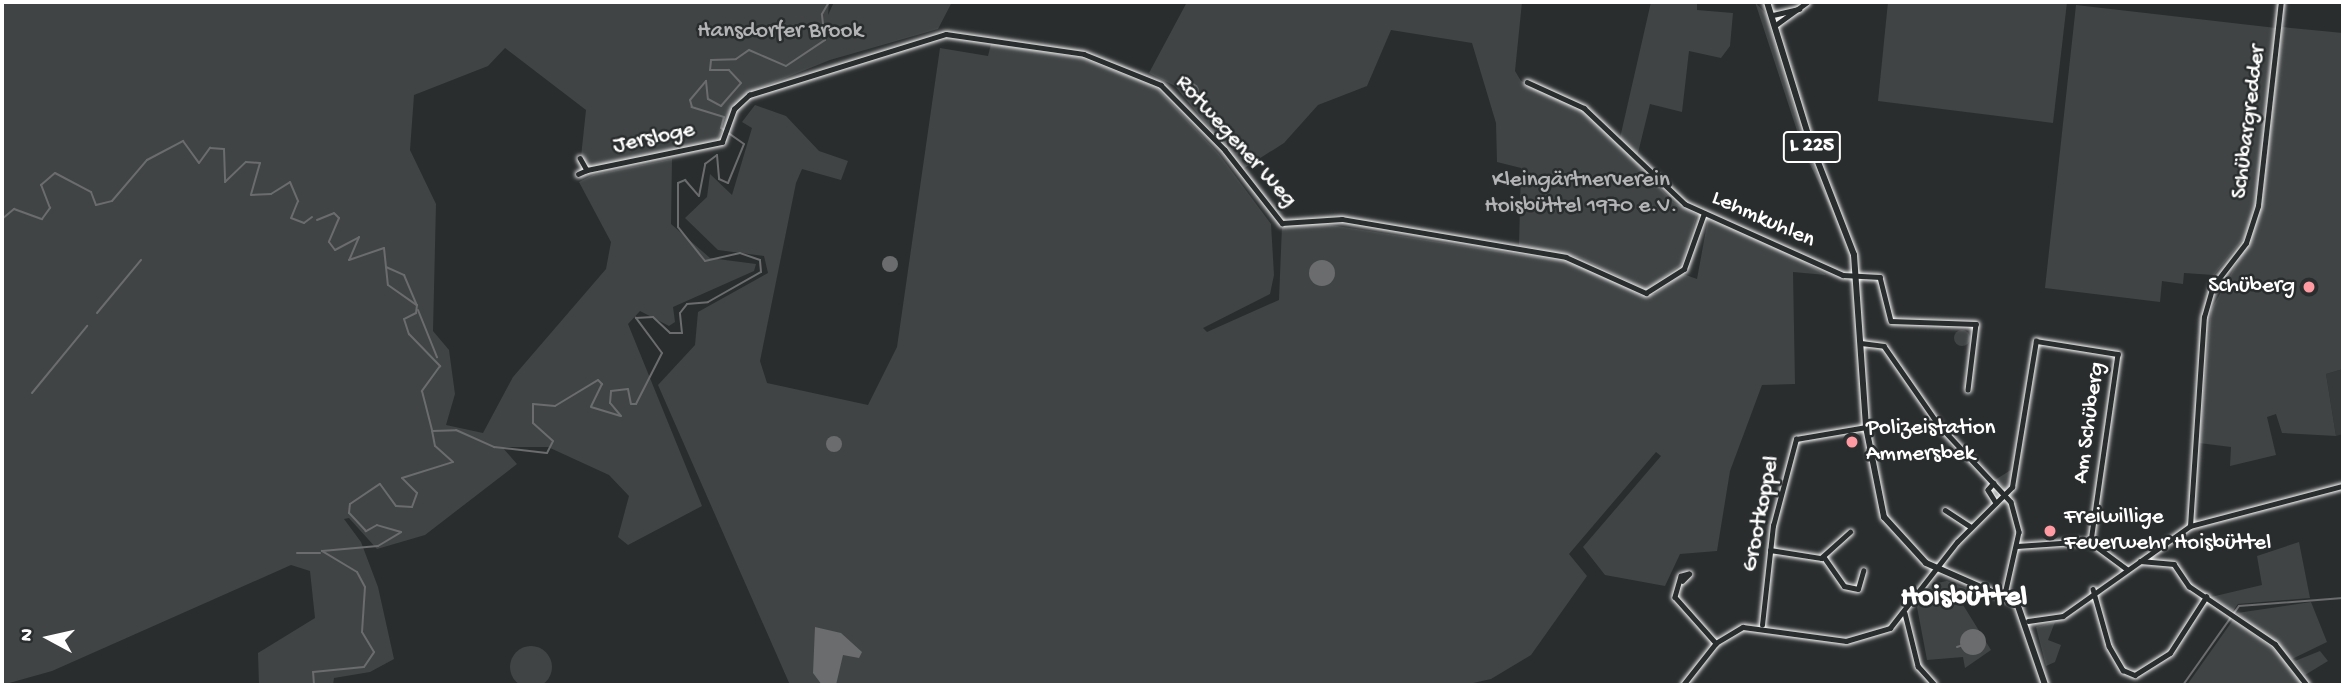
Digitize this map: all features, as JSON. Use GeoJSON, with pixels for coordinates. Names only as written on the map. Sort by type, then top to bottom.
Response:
{"type":"FeatureCollection","features":[{"type":"Feature","properties":{"kind":"main road","name":"L 225"},"geometry":{"type":"LineString","coordinates":[[1768,2],[1858,275],[1866,427],[1884,517],[1900,540],[1937,570],[2005,594]]}},
{"type":"Feature","properties":{"kind":"main road"},"geometry":{"type":"LineString","coordinates":[[2005,594],[2028,621],[2045,685]]}},
{"type":"Feature","properties":{"kind":"street"},"geometry":{"type":"LineString","coordinates":[[1777,24],[1807,2]]}},
{"type":"Feature","properties":{"kind":"street","name":"Schübargredder"},"geometry":{"type":"LineString","coordinates":[[2190,526],[2204,317],[2213,286],[2246,243],[2258,206],[2281,2]]}},
{"type":"Feature","properties":{"kind":"street"},"geometry":{"type":"LineString","coordinates":[[1773,15],[1800,9]]}},
{"type":"Feature","properties":{"kind":"street","name":"Jersloge"},"geometry":{"type":"LineString","coordinates":[[578,174],[724,138],[734,109],[749,95],[941,34]]}},
{"type":"Feature","properties":{"kind":"street","name":"Rotwegener Weg"},"geometry":{"type":"LineString","coordinates":[[941,34],[1084,54],[1161,85],[1286,223],[1342,219],[1566,257],[1646,293],[1684,269],[1704,214]]}},
{"type":"Feature","properties":{"kind":"street","name":"Lehmkuhlen"},"geometry":{"type":"LineString","coordinates":[[1527,82],[1584,108],[1668,193],[1704,214],[1843,275],[1882,279],[1891,321],[1976,324],[1968,390]]}},
{"type":"Feature","properties":{"kind":"street","name":"Jersloge"},"geometry":{"type":"LineString","coordinates":[[580,158],[587,170]]}},
{"type":"Feature","properties":{"kind":"street","name":"Am Schüberg"},"geometry":{"type":"LineString","coordinates":[[2006,496],[2018,461],[2034,342],[2118,354],[2091,541]]}},
{"type":"Feature","properties":{"kind":"street"},"geometry":{"type":"LineString","coordinates":[[1861,343],[1884,346],[1939,425],[2006,496],[2019,521],[2017,546],[2005,594]]}},
{"type":"Feature","properties":{"kind":"street","name":"Grootkoppel"},"geometry":{"type":"LineString","coordinates":[[1762,625],[1770,550],[1797,436],[1866,427]]}},
{"type":"Feature","properties":{"kind":"street"},"geometry":{"type":"LineString","coordinates":[[1994,483],[1988,490],[1996,503]]}},
{"type":"Feature","properties":{"kind":"street"},"geometry":{"type":"LineString","coordinates":[[2028,621],[2060,618],[2093,589],[2140,562],[2190,526],[2343,486]]}},
{"type":"Feature","properties":{"kind":"street"},"geometry":{"type":"LineString","coordinates":[[1683,685],[1716,643],[1735,629],[1762,625],[1846,641],[1883,632],[1905,613],[1971,527],[2006,496]]}},
{"type":"Feature","properties":{"kind":"street"},"geometry":{"type":"LineString","coordinates":[[1945,510],[1971,527]]}},
{"type":"Feature","properties":{"kind":"street"},"geometry":{"type":"LineString","coordinates":[[1824,557],[1850,531]]}},
{"type":"Feature","properties":{"kind":"street"},"geometry":{"type":"LineString","coordinates":[[2017,546],[2091,541],[2127,569]]}},
{"type":"Feature","properties":{"kind":"street"},"geometry":{"type":"LineString","coordinates":[[1770,550],[1824,557],[1844,586],[1858,589],[1863,571]]}},
{"type":"Feature","properties":{"kind":"street"},"geometry":{"type":"LineString","coordinates":[[2140,562],[2174,564],[2206,597],[2275,644],[2307,685]]}},
{"type":"Feature","properties":{"kind":"street"},"geometry":{"type":"LineString","coordinates":[[1682,581],[1675,597],[1716,643]]}},
{"type":"Feature","properties":{"kind":"street"},"geometry":{"type":"LineString","coordinates":[[2093,589],[2109,646],[2123,670],[2135,676],[2170,653],[2206,597]]}},
{"type":"Feature","properties":{"kind":"street"},"geometry":{"type":"LineString","coordinates":[[1905,613],[1918,666],[1934,682]]}},
{"type":"Feature","properties":{"kind":"shaded area"},"geometry":{"type":"Polygon","coordinates":[[[1191,83],[1199,91],[1191,99],[1183,91],[1191,83]]]}},
{"type":"Feature","properties":{"kind":"shaded area"},"geometry":{"type":"Polygon","coordinates":[[[887,256],[893,256],[898,264],[896,270],[887,272],[882,267],[882,261],[887,256]]]}},
{"type":"Feature","properties":{"kind":"shaded area"},"geometry":{"type":"Polygon","coordinates":[[[1322,260],[1331,264],[1335,273],[1331,282],[1322,286],[1313,282],[1309,273],[1313,264],[1322,260]]]}},
{"type":"Feature","properties":{"kind":"shaded area"},"geometry":{"type":"Polygon","coordinates":[[[2343,369],[2343,434],[2336,436],[2326,374],[2343,369]]]}},
{"type":"Feature","properties":{"kind":"shaded area"},"geometry":{"type":"Polygon","coordinates":[[[834,436],[840,438],[840,450],[834,452],[828,450],[826,444],[828,438],[834,436]]]}},
{"type":"Feature","properties":{"kind":"shaded area"},"geometry":{"type":"Polygon","coordinates":[[[815,627],[841,633],[862,652],[859,658],[843,655],[836,685],[822,685],[813,673],[815,627]]]}},
{"type":"Feature","properties":{"kind":"shaded area"},"geometry":{"type":"Polygon","coordinates":[[[1973,629],[1982,633],[1986,642],[1982,651],[1973,655],[1964,651],[1960,642],[1964,633],[1973,629]]]}},
{"type":"Feature","properties":{"kind":"green space","name":"Hansdorfer Brook"},"geometry":{"type":"Polygon","coordinates":[[[2,2],[829,2],[828,15],[834,2],[952,2],[938,29],[830,60],[745,94],[717,140],[644,158],[588,167],[581,157],[586,110],[505,48],[488,66],[414,95],[410,150],[436,204],[433,331],[449,350],[455,394],[446,425],[483,433],[513,377],[606,269],[611,242],[579,182],[593,175],[672,159],[671,224],[710,258],[756,264],[754,271],[673,307],[675,322],[669,326],[640,311],[628,324],[702,506],[628,545],[618,537],[629,496],[609,475],[548,447],[502,447],[517,464],[425,535],[377,549],[349,518],[344,519],[361,542],[378,587],[394,659],[370,672],[334,678],[333,685],[259,685],[258,653],[315,618],[310,571],[291,565],[52,671],[2,685],[2,2]]]}},
{"type":"Feature","properties":{"kind":"green space","name":"Kleingärtnerverein Hoisbüttel 1970 e.V."},"geometry":{"type":"Polygon","coordinates":[[[1187,2],[1522,2],[1515,71],[1521,81],[1590,113],[1673,202],[1697,215],[1682,264],[1646,290],[1581,258],[1519,245],[1521,168],[1497,162],[1496,123],[1472,43],[1391,30],[1367,86],[1318,105],[1284,143],[1243,169],[1175,86],[1149,73],[1187,2]]]}},
{"type":"Feature","properties":{"kind":"green space"},"geometry":{"type":"Polygon","coordinates":[[[1651,2],[1697,2],[1697,10],[1733,13],[1730,46],[1721,58],[1689,51],[1682,112],[1650,104],[1637,157],[1620,138],[1651,2]]]}},
{"type":"Feature","properties":{"kind":"green space"},"geometry":{"type":"Polygon","coordinates":[[[1755,2],[1766,14],[1806,148],[1838,223],[1804,152],[1755,2]]]}},
{"type":"Feature","properties":{"kind":"green space"},"geometry":{"type":"Polygon","coordinates":[[[1888,2],[2067,2],[2053,123],[1878,101],[1888,2]]]}},
{"type":"Feature","properties":{"kind":"green space"},"geometry":{"type":"Polygon","coordinates":[[[2076,5],[2276,28],[2256,202],[2245,237],[2214,275],[2184,273],[2183,284],[2162,281],[2160,302],[2045,288],[2076,5]]]}},
{"type":"Feature","properties":{"kind":"green space"},"geometry":{"type":"Polygon","coordinates":[[[2282,27],[2343,33],[2343,369],[2326,374],[2336,436],[2282,433],[2276,414],[2267,417],[2276,455],[2230,466],[2231,447],[2199,443],[2211,310],[2251,238],[2263,196],[2282,27]]]}},
{"type":"Feature","properties":{"kind":"green space"},"geometry":{"type":"Polygon","coordinates":[[[991,44],[1082,58],[1156,87],[1219,154],[1271,224],[1274,275],[1270,294],[1203,328],[1207,332],[1279,300],[1282,226],[1318,223],[1581,264],[1640,295],[1655,294],[1683,274],[1697,279],[1708,219],[1780,247],[1826,275],[1793,272],[1795,384],[1762,385],[1730,471],[1717,551],[1680,554],[1665,586],[1605,575],[1583,547],[1661,456],[1656,452],[1569,554],[1587,576],[1531,655],[1491,679],[1464,685],[790,685],[658,385],[695,345],[698,312],[768,273],[764,256],[718,250],[685,218],[707,197],[710,174],[732,195],[752,128],[742,122],[755,105],[786,116],[819,151],[848,161],[841,180],[802,169],[796,183],[760,361],[767,383],[868,405],[897,347],[940,48],[988,56],[991,44]]]}},
{"type":"Feature","properties":{"kind":"green space"},"geometry":{"type":"Polygon","coordinates":[[[1959,330],[1965,330],[1970,338],[1968,344],[1959,346],[1954,341],[1954,335],[1959,330]]]}},
{"type":"Feature","properties":{"kind":"green space"},"geometry":{"type":"Polygon","coordinates":[[[2014,468],[2008,489],[2006,490],[1995,480],[2014,468]]]}},
{"type":"Feature","properties":{"kind":"green space"},"geometry":{"type":"Polygon","coordinates":[[[2299,542],[2310,598],[2238,604],[2233,611],[2211,597],[2262,585],[2257,556],[2299,542]]]}},
{"type":"Feature","properties":{"kind":"green space"},"geometry":{"type":"Polygon","coordinates":[[[1947,581],[1967,589],[1960,600],[1991,650],[1965,668],[1963,657],[1927,660],[1917,607],[1932,584],[1947,581]]]}},
{"type":"Feature","properties":{"kind":"green space"},"geometry":{"type":"Polygon","coordinates":[[[2311,602],[2327,642],[2292,659],[2237,613],[2311,602]]]}},
{"type":"Feature","properties":{"kind":"green space"},"geometry":{"type":"Polygon","coordinates":[[[2233,620],[2278,652],[2302,685],[2187,685],[2233,620]]]}},
{"type":"Feature","properties":{"kind":"green space"},"geometry":{"type":"Polygon","coordinates":[[[2055,622],[2048,640],[2061,645],[2055,662],[2046,666],[2036,627],[2055,622]]]}},
{"type":"Feature","properties":{"kind":"green space"},"geometry":{"type":"Polygon","coordinates":[[[531,646],[546,652],[552,667],[546,682],[531,688],[516,682],[510,667],[516,652],[531,646]]]}},
{"type":"Feature","properties":{"kind":"green space"},"geometry":{"type":"Polygon","coordinates":[[[2320,651],[2328,661],[2305,675],[2295,661],[2320,651]]]}},
{"type":"Feature","properties":{"kind":"waterway"},"geometry":{"type":"LineString","coordinates":[[314,685],[313,672],[364,667],[374,652],[362,632],[365,587],[357,572],[322,551],[378,546],[401,532],[377,525],[366,531],[349,513],[350,504],[380,484],[396,506],[412,507],[417,493],[402,478],[453,462],[435,446],[432,431],[456,430],[494,447],[547,453],[553,441],[533,423],[533,404],[555,406],[598,380],[602,384],[591,407],[621,416],[610,403],[611,391],[628,389],[631,404],[636,404],[662,353],[636,318],[653,317],[670,333],[682,333],[680,313],[687,304],[708,302],[761,272],[760,260],[740,253],[705,261],[678,227],[678,183],[685,180],[699,196],[705,164],[717,155],[719,179],[728,183],[744,144],[721,128],[724,117],[692,107],[690,100],[706,81],[708,99],[721,106],[741,83],[729,70],[710,70],[711,60],[736,59],[749,50],[786,66],[825,40],[822,14],[829,2]]}},
{"type":"Feature","properties":{"kind":"waterway"},"geometry":{"type":"LineString","coordinates":[[2,219],[14,209],[42,219],[50,208],[41,185],[55,173],[91,192],[96,205],[112,201],[147,160],[183,141],[199,163],[210,148],[224,149],[225,182],[246,162],[260,163],[251,195],[271,194],[290,182],[298,201],[291,218],[304,223],[312,217]]}},
{"type":"Feature","properties":{"kind":"waterway"},"geometry":{"type":"LineString","coordinates":[[317,220],[334,213],[339,218],[329,242],[335,250],[359,237],[349,260],[384,248],[388,285],[417,305],[416,313],[404,319],[409,334],[440,366],[422,391],[432,430]]}},
{"type":"Feature","properties":{"kind":"waterway"},"geometry":{"type":"LineString","coordinates":[[97,313],[141,260]]}},
{"type":"Feature","properties":{"kind":"waterway"},"geometry":{"type":"LineString","coordinates":[[386,267],[404,275],[417,305]]}},
{"type":"Feature","properties":{"kind":"waterway"},"geometry":{"type":"LineString","coordinates":[[418,310],[437,357]]}},
{"type":"Feature","properties":{"kind":"waterway"},"geometry":{"type":"LineString","coordinates":[[32,393],[87,326]]}},
{"type":"Feature","properties":{"kind":"waterway"},"geometry":{"type":"LineString","coordinates":[[297,553],[320,553]]}},
{"type":"Feature","properties":{"kind":"waterway"},"geometry":{"type":"LineString","coordinates":[[2183,685],[2239,606],[2343,598]]}},
{"type":"Feature","properties":{"kind":"waterway"},"geometry":{"type":"LineString","coordinates":[[1957,647],[1963,645]]}},
{"type":"Feature","properties":{"kind":"place","name":"Schüberg"},"geometry":{"type":"Point","coordinates":[2309,287]}},
{"type":"Feature","properties":{"kind":"place","name":"Polizeistation Ammersbek"},"geometry":{"type":"Point","coordinates":[1852,442]}},
{"type":"Feature","properties":{"kind":"place","name":"Freiwillige Feuerwehr Hoisbüttel"},"geometry":{"type":"Point","coordinates":[2050,531]}},
{"type":"Feature","properties":{"kind":"district","name":"Hoisbüttel"},"geometry":{"type":"Point","coordinates":[1964,599]}}]}
